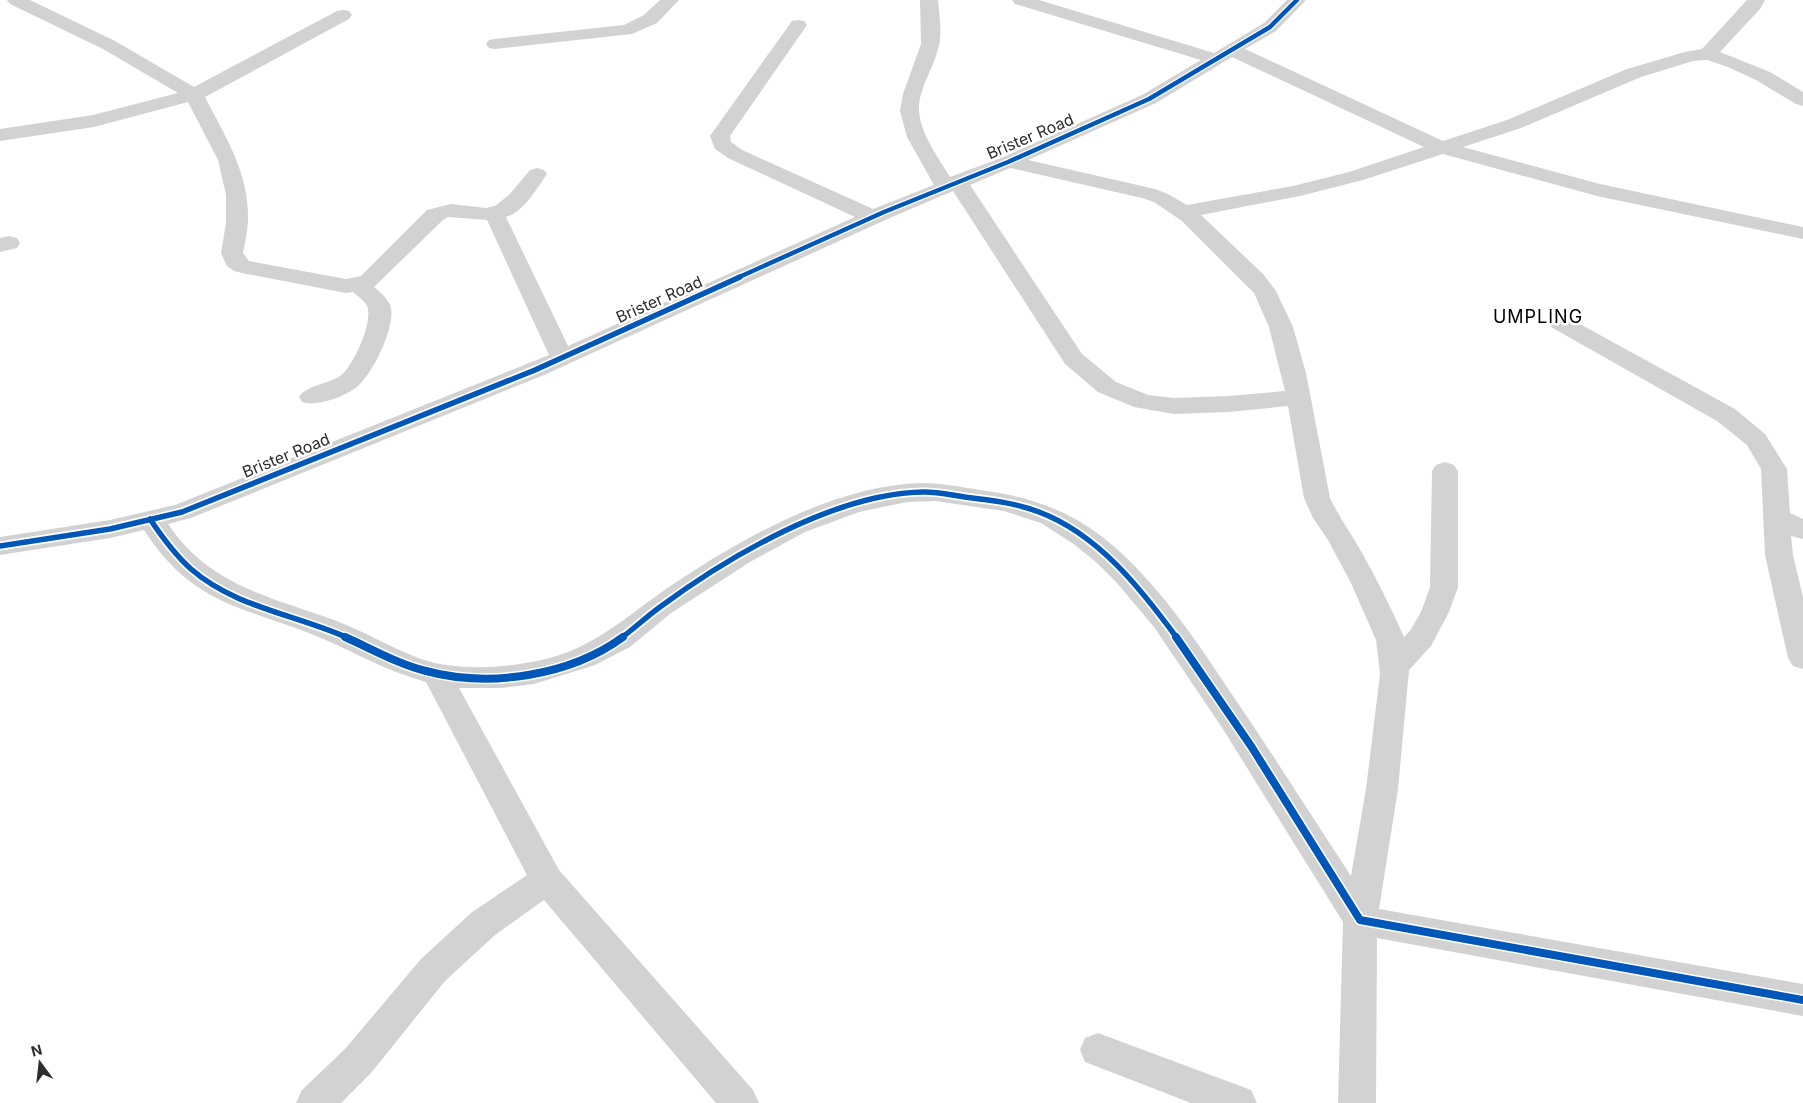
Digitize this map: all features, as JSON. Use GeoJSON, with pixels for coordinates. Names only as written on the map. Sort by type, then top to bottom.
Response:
{"type":"FeatureCollection","features":[{"type":"Feature","properties":{"kind":"street"},"geometry":{"type":"LineString","coordinates":[[16,0],[109,44],[194,95],[228,160],[236,195],[237,223],[232,253],[235,261],[242,266],[346,286],[358,285],[369,281],[442,210],[452,209],[480,214],[494,214],[505,210],[537,174]]}},
{"type":"Feature","properties":{"kind":"street"},"geometry":{"type":"LineString","coordinates":[[495,44],[626,30],[642,26],[654,17],[670,0]]}},
{"type":"Feature","properties":{"kind":"street"},"geometry":{"type":"LineString","coordinates":[[929,0],[932,31],[929,49],[910,103],[911,121],[921,143],[1073,359],[1107,387],[1143,402],[1174,406],[1229,404],[1299,397]]}},
{"type":"Feature","properties":{"kind":"street"},"geometry":{"type":"LineString","coordinates":[[1021,0],[1148,40],[1224,54],[1443,148],[1597,190],[1803,233]]}},
{"type":"Feature","properties":{"kind":"street","name":"Brister Road"},"geometry":{"type":"LineString","coordinates":[[0,546],[110,529],[182,512],[562,358],[873,217],[1008,162],[1150,99],[1270,27],[1297,0]]}},
{"type":"Feature","properties":{"kind":"street"},"geometry":{"type":"LineString","coordinates":[[1708,54],[1754,6],[1756,0]]}},
{"type":"Feature","properties":{"kind":"street"},"geometry":{"type":"LineString","coordinates":[[0,135],[94,121],[194,95],[342,16]]}},
{"type":"Feature","properties":{"kind":"street"},"geometry":{"type":"LineString","coordinates":[[798,24],[720,136],[722,146],[735,154],[873,217]]}},
{"type":"Feature","properties":{"kind":"street"},"geometry":{"type":"LineString","coordinates":[[1184,212],[1293,192],[1356,176],[1514,124],[1634,73],[1691,56],[1708,54],[1735,63],[1764,76],[1803,100]]}},
{"type":"Feature","properties":{"kind":"street"},"geometry":{"type":"LineString","coordinates":[[1008,162],[1148,192],[1161,198],[1184,212],[1256,280],[1264,291],[1281,327],[1299,397],[1317,498],[1326,518],[1339,536],[1375,603],[1391,640],[1395,674],[1382,789],[1360,920],[1357,1103]]}},
{"type":"Feature","properties":{"kind":"street"},"geometry":{"type":"LineString","coordinates":[[494,214],[562,358]]}},
{"type":"Feature","properties":{"kind":"street"},"geometry":{"type":"LineString","coordinates":[[311,398],[355,376],[378,330],[381,317],[379,306],[358,285]]}},
{"type":"Feature","properties":{"kind":"street"},"geometry":{"type":"LineString","coordinates":[[1558,322],[1726,415],[1756,440],[1774,469],[1779,555],[1803,658]]}},
{"type":"Feature","properties":{"kind":"street"},"geometry":{"type":"LineString","coordinates":[[1394,668],[1421,638],[1435,612],[1444,587],[1445,471]]}},
{"type":"Feature","properties":{"kind":"street"},"geometry":{"type":"LineString","coordinates":[[150,519],[175,555],[192,571],[216,588],[252,604],[352,638],[405,663],[436,674],[467,677],[520,675],[582,659],[619,640],[658,608],[766,539],[856,502],[929,492],[1025,505],[1059,521],[1088,540],[1108,555],[1132,582],[1185,648],[1234,721],[1360,920],[1803,1000]]}},
{"type":"Feature","properties":{"kind":"street"},"geometry":{"type":"LineString","coordinates":[[1777,518],[1803,530]]}},
{"type":"Feature","properties":{"kind":"street"},"geometry":{"type":"LineString","coordinates":[[436,674],[547,880],[740,1103]]}},
{"type":"Feature","properties":{"kind":"street"},"geometry":{"type":"LineString","coordinates":[[315,1103],[358,1061],[433,970],[483,924],[547,880]]}},
{"type":"Feature","properties":{"kind":"street"},"geometry":{"type":"LineString","coordinates":[[1098,1050],[1238,1103]]}},
{"type":"Feature","properties":{"kind":"cycle path"},"geometry":{"type":"LineString","coordinates":[[0,546],[110,529],[182,512],[535,370],[884,212],[1008,162],[1149,99],[1270,27],[1297,0]]}},
{"type":"Feature","properties":{"kind":"cycle path"},"geometry":{"type":"LineString","coordinates":[[150,519],[166,543],[192,571],[209,583],[227,592],[246,601],[338,633],[424,671],[447,676],[479,678],[521,675],[546,670],[585,658],[620,639],[661,606],[740,555],[796,526],[854,504],[885,497],[924,492],[992,500],[1039,511],[1061,522],[1085,538],[1107,556],[1146,597],[1213,689],[1360,920],[1803,1000]]}},
{"type":"Feature","properties":{"kind":"district","name":"UMPLING"},"geometry":{"type":"Point","coordinates":[1538,317]}}]}
